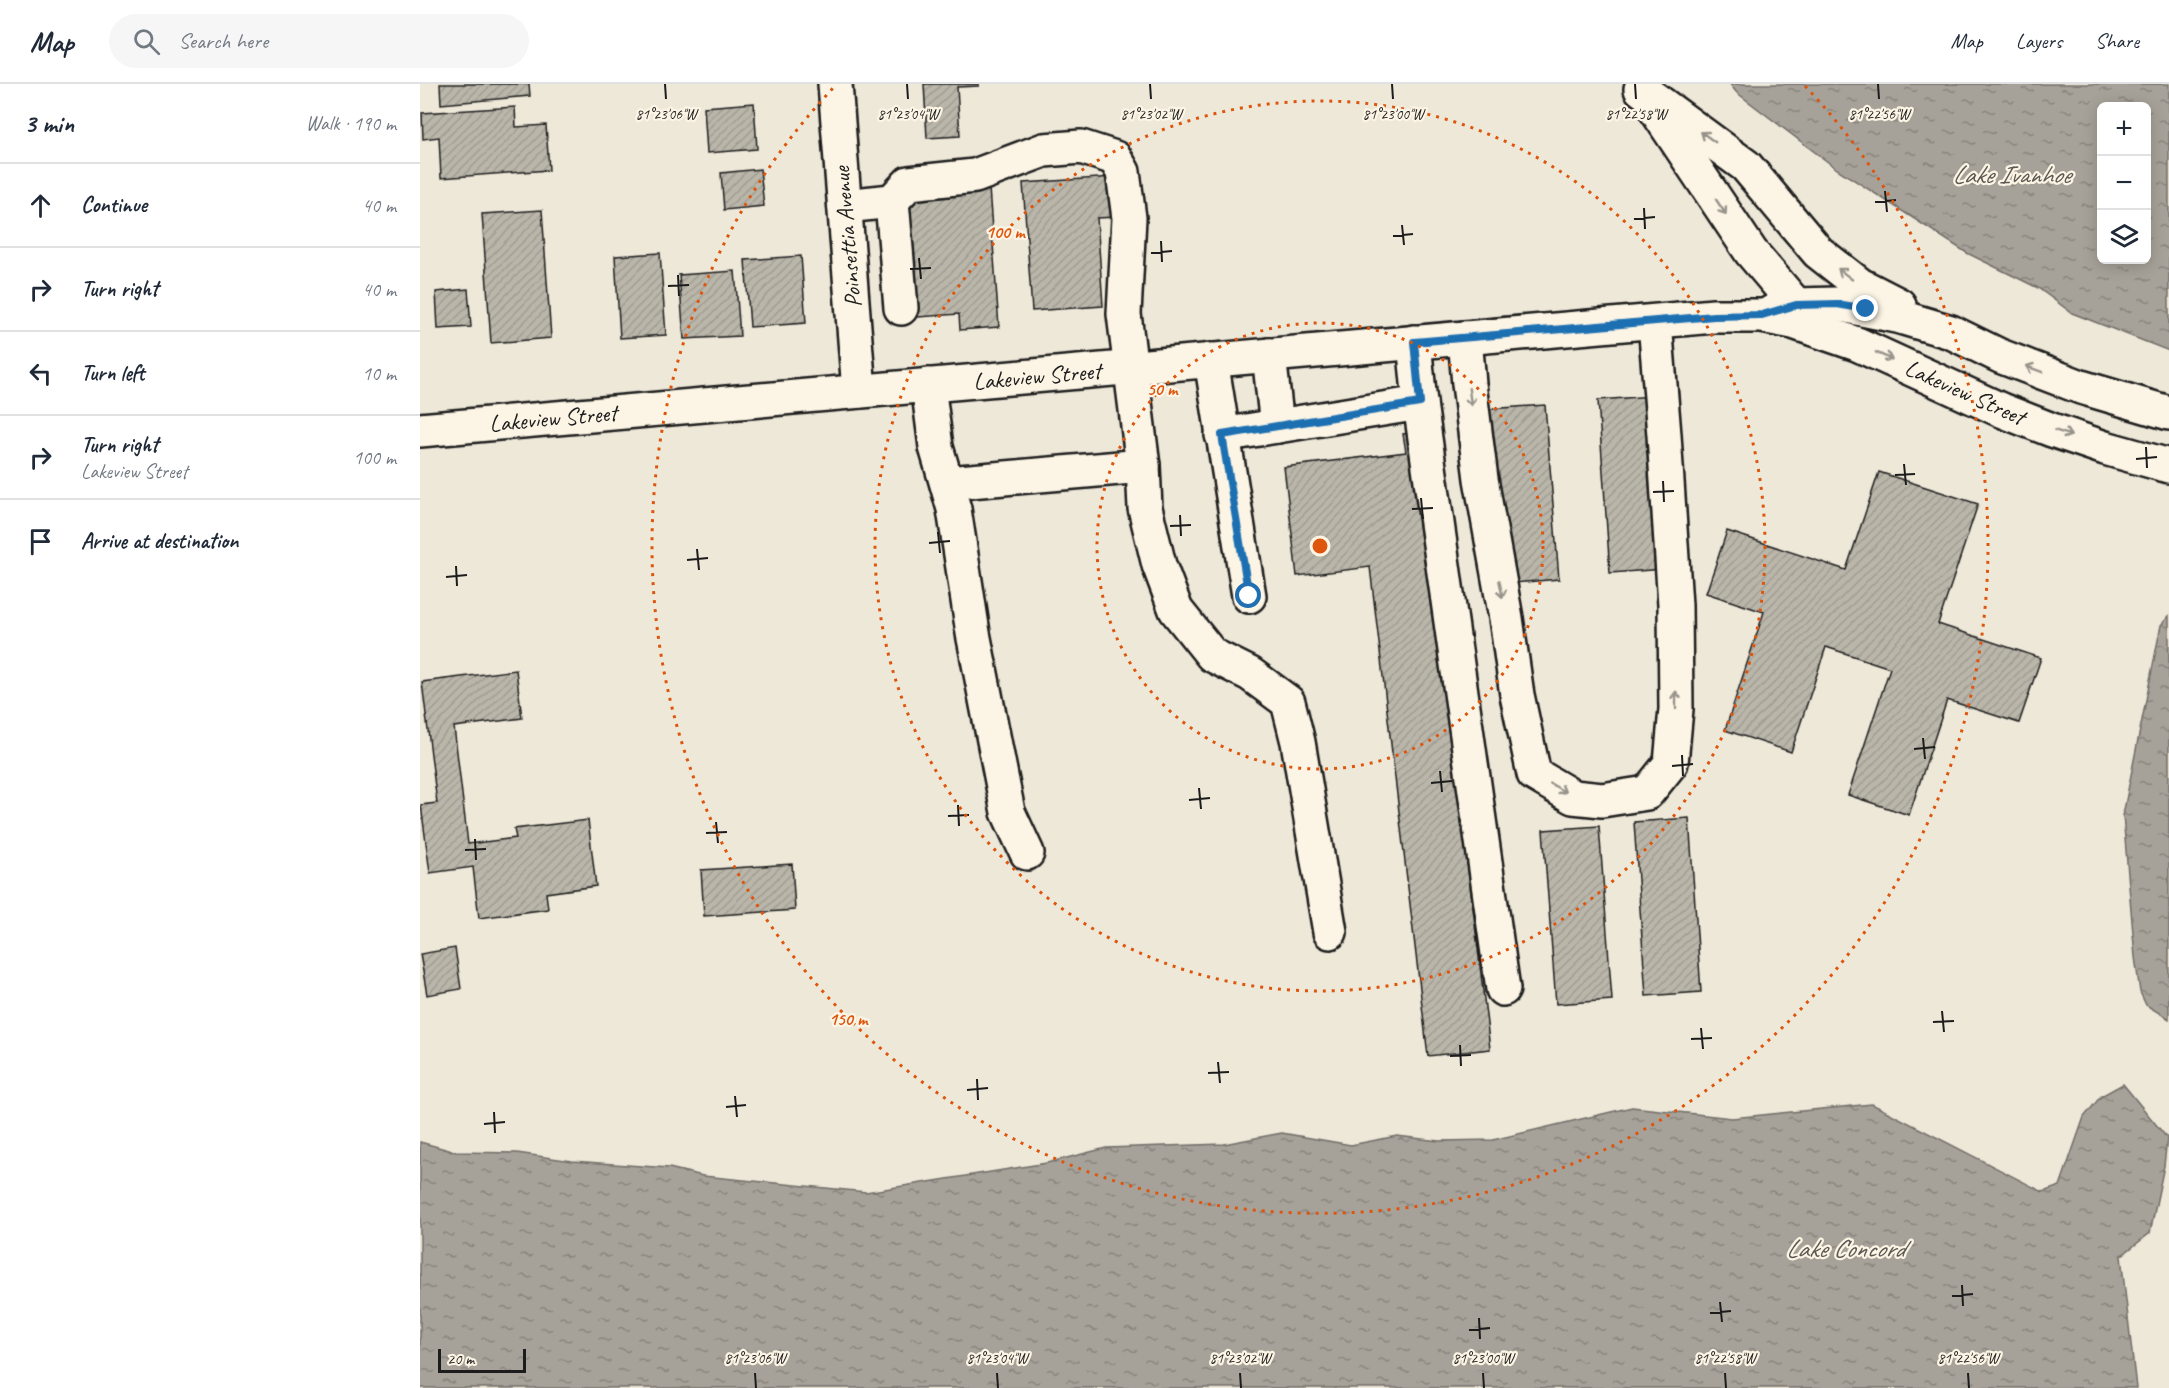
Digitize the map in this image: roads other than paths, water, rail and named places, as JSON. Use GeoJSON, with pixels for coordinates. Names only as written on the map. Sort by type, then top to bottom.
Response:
{"type":"FeatureCollection","features":[{"type":"Feature","properties":{"kind":"street","name":"Poinsettia Avenue"},"geometry":{"type":"LineString","coordinates":[[835,84],[859,391]]}},
{"type":"Feature","properties":{"kind":"street"},"geometry":{"type":"LineString","coordinates":[[1639,86],[1752,252],[1796,305],[1830,334]]}},
{"type":"Feature","properties":{"kind":"street"},"geometry":{"type":"LineString","coordinates":[[1639,86],[1746,166],[1818,252],[1860,285],[1951,332]]}},
{"type":"Feature","properties":{"kind":"street"},"geometry":{"type":"LineString","coordinates":[[845,206],[892,201],[909,183],[975,176],[1044,150],[1081,147],[1115,158],[1123,172],[1130,218],[1124,314],[1143,466],[1145,508],[1159,565],[1176,610],[1212,655],[1250,674],[1288,702],[1298,742],[1330,932]]}},
{"type":"Feature","properties":{"kind":"street"},"geometry":{"type":"LineString","coordinates":[[892,201],[901,308]]}},
{"type":"Feature","properties":{"kind":"street","name":"Lakeview Street"},"geometry":{"type":"LineString","coordinates":[[1762,315],[1796,305],[1837,304],[1866,309],[1951,332],[2000,356],[2071,383],[2169,413]]}},
{"type":"Feature","properties":{"kind":"street","name":"Lakeview Street"},"geometry":{"type":"LineString","coordinates":[[420,430],[1714,316],[1762,315],[1794,322],[1857,344],[2001,410],[2052,430],[2104,448],[2169,466]]}},
{"type":"Feature","properties":{"kind":"street"},"geometry":{"type":"LineString","coordinates":[[1465,338],[1468,384],[1481,479],[1506,618],[1517,695],[1534,774],[1574,797],[1602,800],[1647,794],[1671,763],[1676,709],[1675,604],[1655,322]]}},
{"type":"Feature","properties":{"kind":"street"},"geometry":{"type":"LineString","coordinates":[[1414,342],[1420,403],[1503,989]]}},
{"type":"Feature","properties":{"kind":"street"},"geometry":{"type":"LineString","coordinates":[[1269,356],[1277,426]]}},
{"type":"Feature","properties":{"kind":"street"},"geometry":{"type":"LineString","coordinates":[[1211,360],[1249,596]]}},
{"type":"Feature","properties":{"kind":"street"},"geometry":{"type":"LineString","coordinates":[[928,385],[936,447],[954,509],[973,633],[1008,812],[1027,853]]}},
{"type":"Feature","properties":{"kind":"street"},"geometry":{"type":"LineString","coordinates":[[1222,435],[1420,403]]}},
{"type":"Feature","properties":{"kind":"street"},"geometry":{"type":"LineString","coordinates":[[947,483],[1143,466]]}},
{"type":"Feature","properties":{"kind":"water","name":"Lake Ivanhoe"},"geometry":{"type":"Polygon","coordinates":[[[1730,84],[2169,84],[2169,351],[2072,313],[2038,288],[1967,253],[1837,169],[1736,92],[1730,84]]]}},
{"type":"Feature","properties":{"kind":"water"},"geometry":{"type":"Polygon","coordinates":[[[2169,616],[2169,1019],[2146,1005],[2140,992],[2123,815],[2161,625],[2169,616]]]}},
{"type":"Feature","properties":{"kind":"water","name":"Lake Concord"},"geometry":{"type":"Polygon","coordinates":[[[2123,1084],[2167,1138],[2164,1166],[2150,1233],[2121,1256],[2136,1388],[420,1388],[420,1142],[456,1152],[517,1153],[572,1161],[669,1168],[703,1176],[866,1192],[1047,1163],[1106,1148],[1224,1144],[1282,1133],[1351,1145],[1397,1136],[1439,1141],[1493,1140],[1632,1107],[1732,1118],[1872,1104],[2043,1192],[2060,1186],[2084,1117],[2101,1096],[2123,1084]]]}}]}
